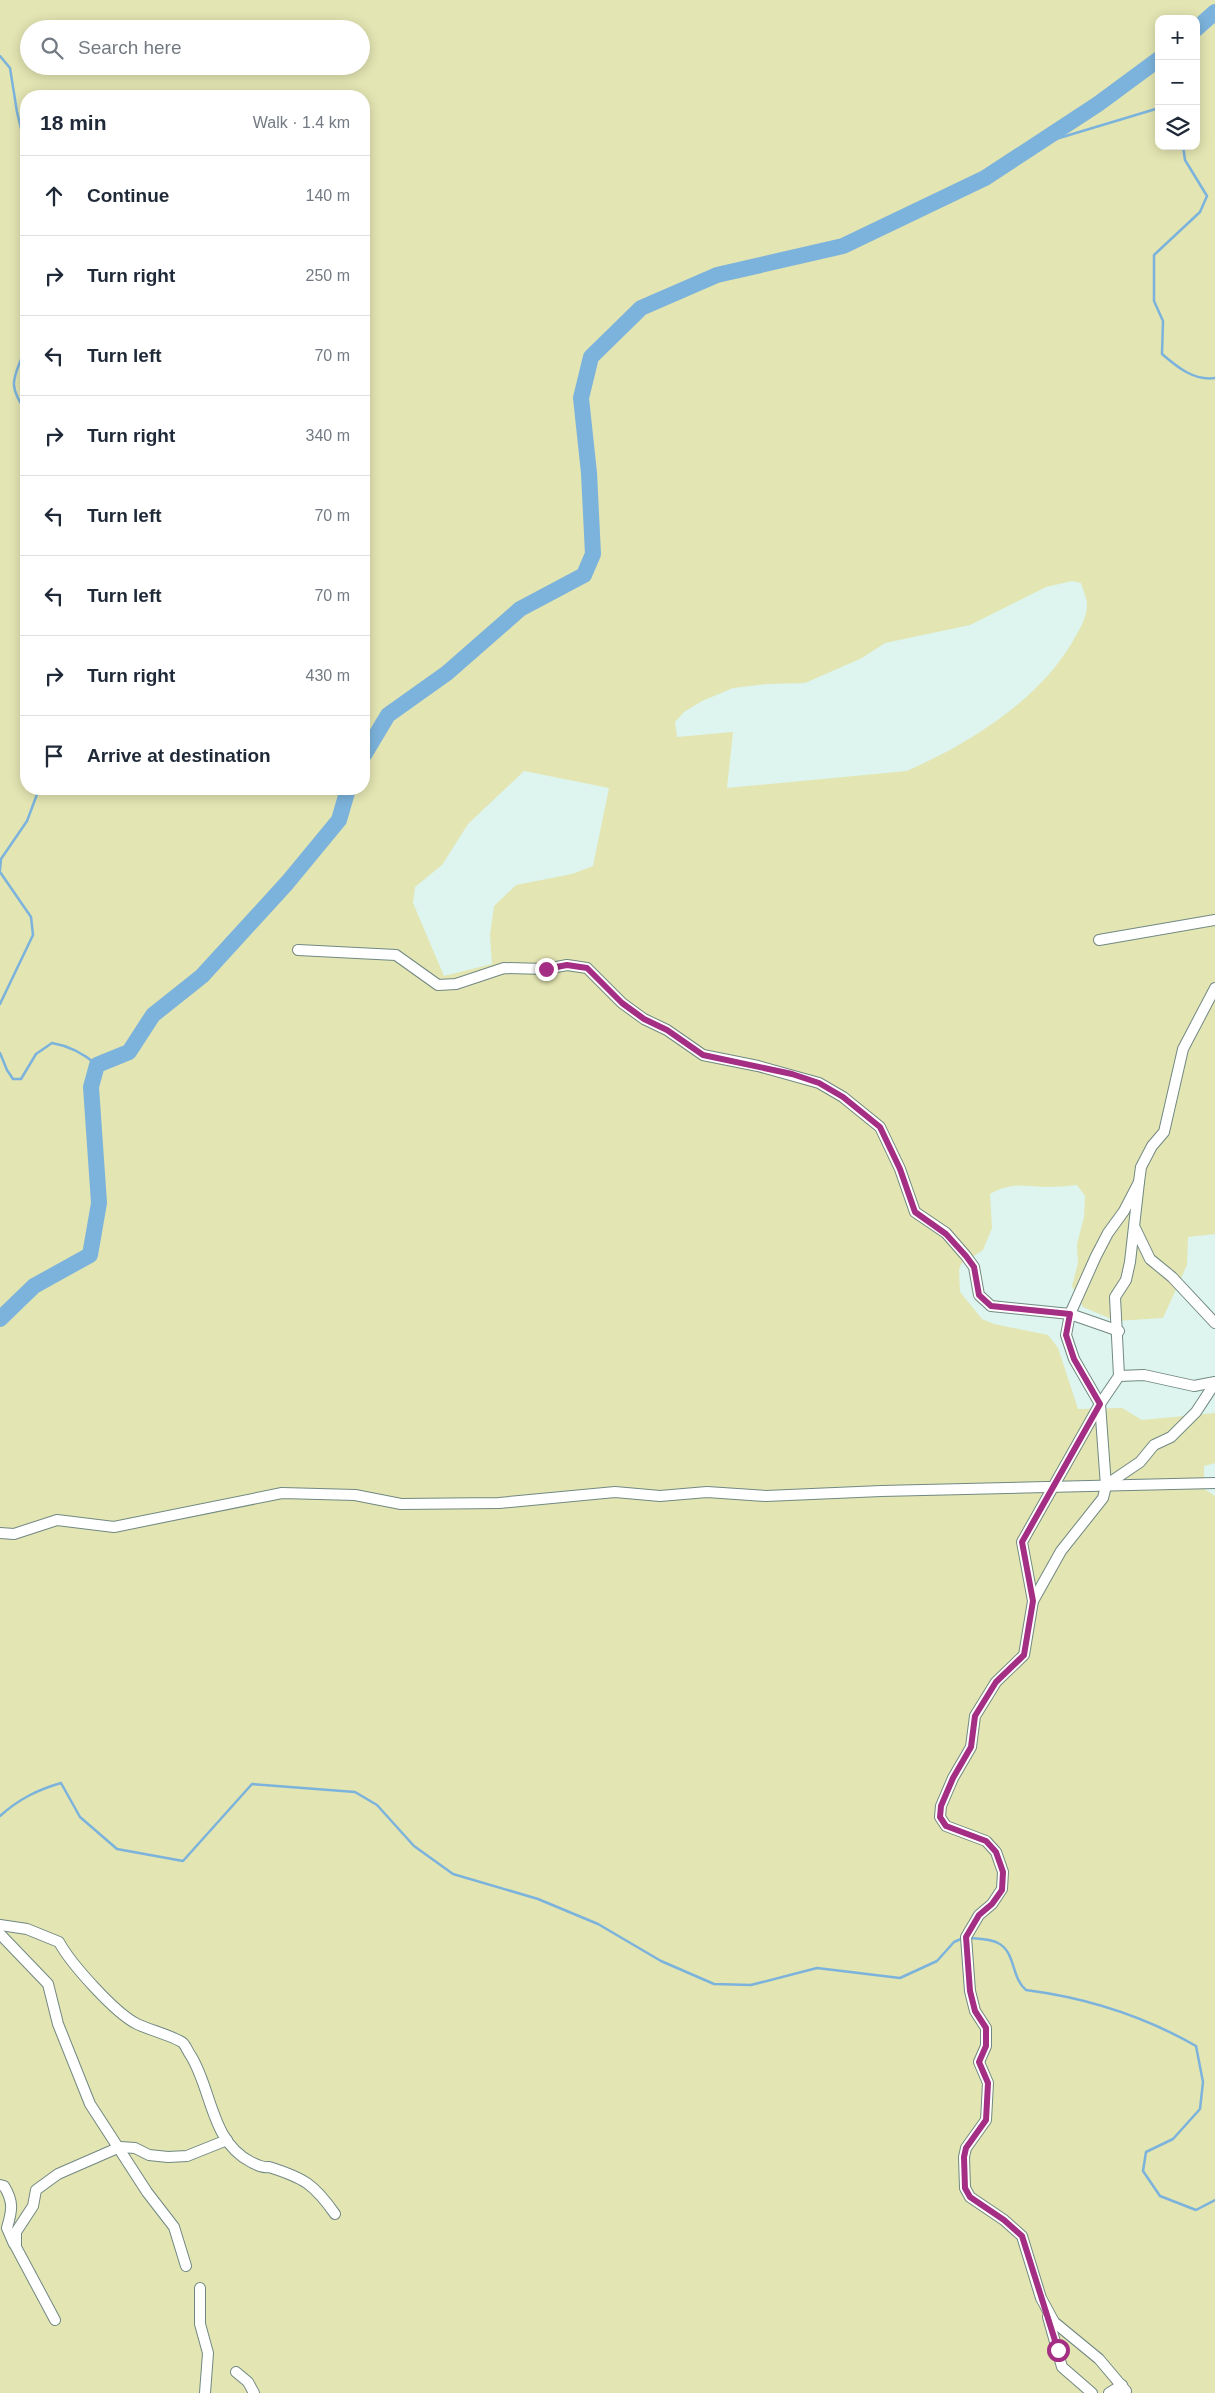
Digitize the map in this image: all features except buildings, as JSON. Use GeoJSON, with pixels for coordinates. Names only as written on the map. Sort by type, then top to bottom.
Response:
{"type":"FeatureCollection","features":[{"type":"Feature","properties":{"kind":"street"},"geometry":{"type":"LineString","coordinates":[[1099,940],[1215,920]]}},
{"type":"Feature","properties":{"kind":"street"},"geometry":{"type":"LineString","coordinates":[[298,950],[396,954],[438,985],[456,984],[504,968],[546,969],[567,965],[587,968],[622,1003],[644,1019],[667,1030],[703,1055],[792,1074],[819,1083],[843,1097],[880,1127],[900,1169],[915,1212],[946,1234],[966,1256],[974,1267],[979,1295],[991,1306],[1070,1314],[1119,1331]]}},
{"type":"Feature","properties":{"kind":"street"},"geometry":{"type":"LineString","coordinates":[[1033,1601],[1022,1542],[1100,1404],[1120,1376],[1116,1297],[1126,1280],[1135,1228],[1141,1167],[1152,1146],[1164,1132],[1183,1050],[1215,988]]}},
{"type":"Feature","properties":{"kind":"street"},"geometry":{"type":"LineString","coordinates":[[1092,2393],[1062,2367],[1022,2236],[1004,2220],[970,2197],[965,2188],[966,2148],[986,2120],[988,2102],[988,2083],[979,2062],[986,2046],[986,2028],[975,2011],[970,1991],[966,1937],[979,1915],[992,1904],[1002,1890],[1003,1872],[996,1852],[986,1841],[946,1826],[940,1817],[941,1806],[953,1778],[971,1747],[975,1716],[996,1682],[1024,1655],[1033,1601],[1061,1551],[1103,1498],[1106,1486],[1100,1404],[1074,1359],[1066,1335],[1070,1314],[1096,1256],[1139,1182]]}},
{"type":"Feature","properties":{"kind":"street"},"geometry":{"type":"LineString","coordinates":[[1135,1228],[1150,1259],[1172,1277],[1215,1323]]}},
{"type":"Feature","properties":{"kind":"street"},"geometry":{"type":"LineString","coordinates":[[1120,1376],[1144,1375],[1194,1386],[1215,1383]]}},
{"type":"Feature","properties":{"kind":"street"},"geometry":{"type":"LineString","coordinates":[[1106,1486],[1140,1462],[1154,1445],[1171,1437],[1196,1412],[1215,1383]]}},
{"type":"Feature","properties":{"kind":"street"},"geometry":{"type":"LineString","coordinates":[[0,1533],[14,1534],[57,1520],[114,1527],[282,1493],[355,1495],[401,1504],[499,1503],[615,1492],[660,1496],[707,1492],[766,1496],[881,1491],[1215,1483]]}},
{"type":"Feature","properties":{"kind":"street"},"geometry":{"type":"LineString","coordinates":[[0,1925],[27,1929],[59,1942],[84,1976],[127,2016],[151,2030],[182,2042],[198,2067],[220,2130],[242,2157],[264,2168],[269,2167],[297,2176],[310,2184],[336,2214]]}},
{"type":"Feature","properties":{"kind":"street"},"geometry":{"type":"LineString","coordinates":[[0,1934],[48,1984],[58,2024],[90,2104],[120,2147],[147,2192],[174,2227],[186,2266]]}},
{"type":"Feature","properties":{"kind":"street"},"geometry":{"type":"LineString","coordinates":[[16,2247],[16,2232],[34,2206],[36,2190],[58,2174],[120,2147],[135,2148],[149,2155],[177,2157],[205,2150],[227,2140]]}},
{"type":"Feature","properties":{"kind":"street"},"geometry":{"type":"LineString","coordinates":[[0,2185],[4,2186],[12,2200],[13,2212],[7,2228],[55,2320]]}},
{"type":"Feature","properties":{"kind":"street"},"geometry":{"type":"LineString","coordinates":[[1029,2258],[1041,2298],[1054,2322],[1099,2359],[1123,2390],[1109,2393]]}},
{"type":"Feature","properties":{"kind":"street"},"geometry":{"type":"LineString","coordinates":[[200,2288],[200,2324],[208,2353],[205,2393]]}},
{"type":"Feature","properties":{"kind":"street"},"geometry":{"type":"LineString","coordinates":[[236,2372],[248,2382],[254,2393]]}},
{"type":"Feature","properties":{"kind":"green space"},"geometry":{"type":"Polygon","coordinates":[[[0,0],[1215,0],[1215,1234],[1188,1237],[1187,1265],[1163,1318],[1116,1321],[1083,1307],[1072,1286],[1078,1263],[1077,1244],[1084,1217],[1085,1196],[1077,1185],[1049,1187],[1011,1186],[990,1194],[992,1228],[983,1250],[961,1264],[959,1270],[960,1292],[982,1319],[994,1324],[1048,1335],[1058,1348],[1078,1409],[1122,1408],[1142,1420],[1215,1413],[1215,1463],[1204,1466],[1204,1489],[1215,1496],[1215,2393],[0,2393],[0,0]],[[1072,581],[1046,587],[970,625],[885,643],[862,658],[805,683],[767,684],[733,688],[702,701],[684,712],[675,722],[677,737],[733,732],[727,788],[907,771],[955,747],[1001,718],[1041,683],[1073,641],[1086,615],[1087,605],[1081,583],[1072,581]],[[524,771],[468,824],[442,865],[415,887],[413,903],[444,976],[492,964],[490,935],[494,906],[516,885],[572,874],[593,866],[609,788],[524,771]]]}},
{"type":"Feature","properties":{"kind":"waterway"},"geometry":{"type":"LineString","coordinates":[[1200,25],[1215,12]]}},
{"type":"Feature","properties":{"kind":"waterway"},"geometry":{"type":"LineString","coordinates":[[0,56],[10,68],[20,124]]}},
{"type":"Feature","properties":{"kind":"waterway"},"geometry":{"type":"LineString","coordinates":[[370,745],[388,715],[447,673],[520,609],[584,575],[593,554],[589,473],[581,398],[591,357],[641,308],[717,275],[843,246],[985,178],[1098,104],[1158,60]]}},
{"type":"Feature","properties":{"kind":"waterway"},"geometry":{"type":"LineString","coordinates":[[1036,145],[1155,109]]}},
{"type":"Feature","properties":{"kind":"waterway"},"geometry":{"type":"LineString","coordinates":[[1184,150],[1185,160],[1207,196],[1200,212],[1154,255],[1154,301],[1163,321],[1162,354],[1186,372],[1200,377],[1215,378]]}},
{"type":"Feature","properties":{"kind":"waterway"},"geometry":{"type":"LineString","coordinates":[[20,361],[14,378],[15,392],[20,402]]}},
{"type":"Feature","properties":{"kind":"waterway"},"geometry":{"type":"LineString","coordinates":[[0,870],[1,859],[27,821],[37,795]]}},
{"type":"Feature","properties":{"kind":"waterway"},"geometry":{"type":"LineString","coordinates":[[0,1319],[34,1286],[90,1255],[99,1203],[91,1087],[97,1065],[129,1052],[153,1015],[202,976],[287,883],[339,820],[346,795]]}},
{"type":"Feature","properties":{"kind":"waterway"},"geometry":{"type":"LineString","coordinates":[[0,872],[31,917],[33,935],[0,1004]]}},
{"type":"Feature","properties":{"kind":"waterway"},"geometry":{"type":"LineString","coordinates":[[0,1053],[13,1079],[21,1079],[36,1054],[52,1043],[76,1051],[97,1065]]}},
{"type":"Feature","properties":{"kind":"waterway"},"geometry":{"type":"LineString","coordinates":[[0,1816],[29,1796],[61,1783],[80,1817],[117,1849],[183,1861],[252,1784],[355,1792],[377,1805],[414,1846],[453,1874],[538,1899],[598,1924],[661,1961],[714,1984],[751,1985],[817,1968],[900,1978],[937,1961],[954,1942],[963,1938]]}},
{"type":"Feature","properties":{"kind":"waterway"},"geometry":{"type":"LineString","coordinates":[[970,1938],[985,1939],[1004,1947],[1008,1952],[1021,1985],[1026,1990],[1049,1993],[1114,2009],[1155,2025],[1196,2046],[1203,2082],[1200,2109],[1173,2139],[1146,2152],[1143,2171],[1160,2196],[1196,2210],[1215,2200]]}},
{"type":"Feature","properties":{"kind":"route"},"geometry":{"type":"LineString","coordinates":[[546,969],[567,965],[587,968],[622,1003],[644,1019],[667,1030],[703,1055],[792,1074],[819,1083],[843,1097],[880,1127],[900,1169],[915,1212],[946,1234],[966,1256],[974,1267],[979,1295],[991,1306],[1070,1314],[1066,1335],[1074,1359],[1100,1404],[1022,1542],[1033,1601],[1024,1655],[996,1682],[975,1716],[971,1747],[953,1778],[941,1806],[940,1817],[946,1826],[986,1841],[996,1852],[1003,1872],[1002,1890],[992,1904],[979,1915],[966,1937],[970,1991],[975,2011],[986,2028],[986,2046],[979,2062],[988,2083],[988,2102],[986,2120],[966,2148],[964,2157],[965,2188],[970,2197],[1004,2220],[1022,2236],[1058,2350]]}}]}
